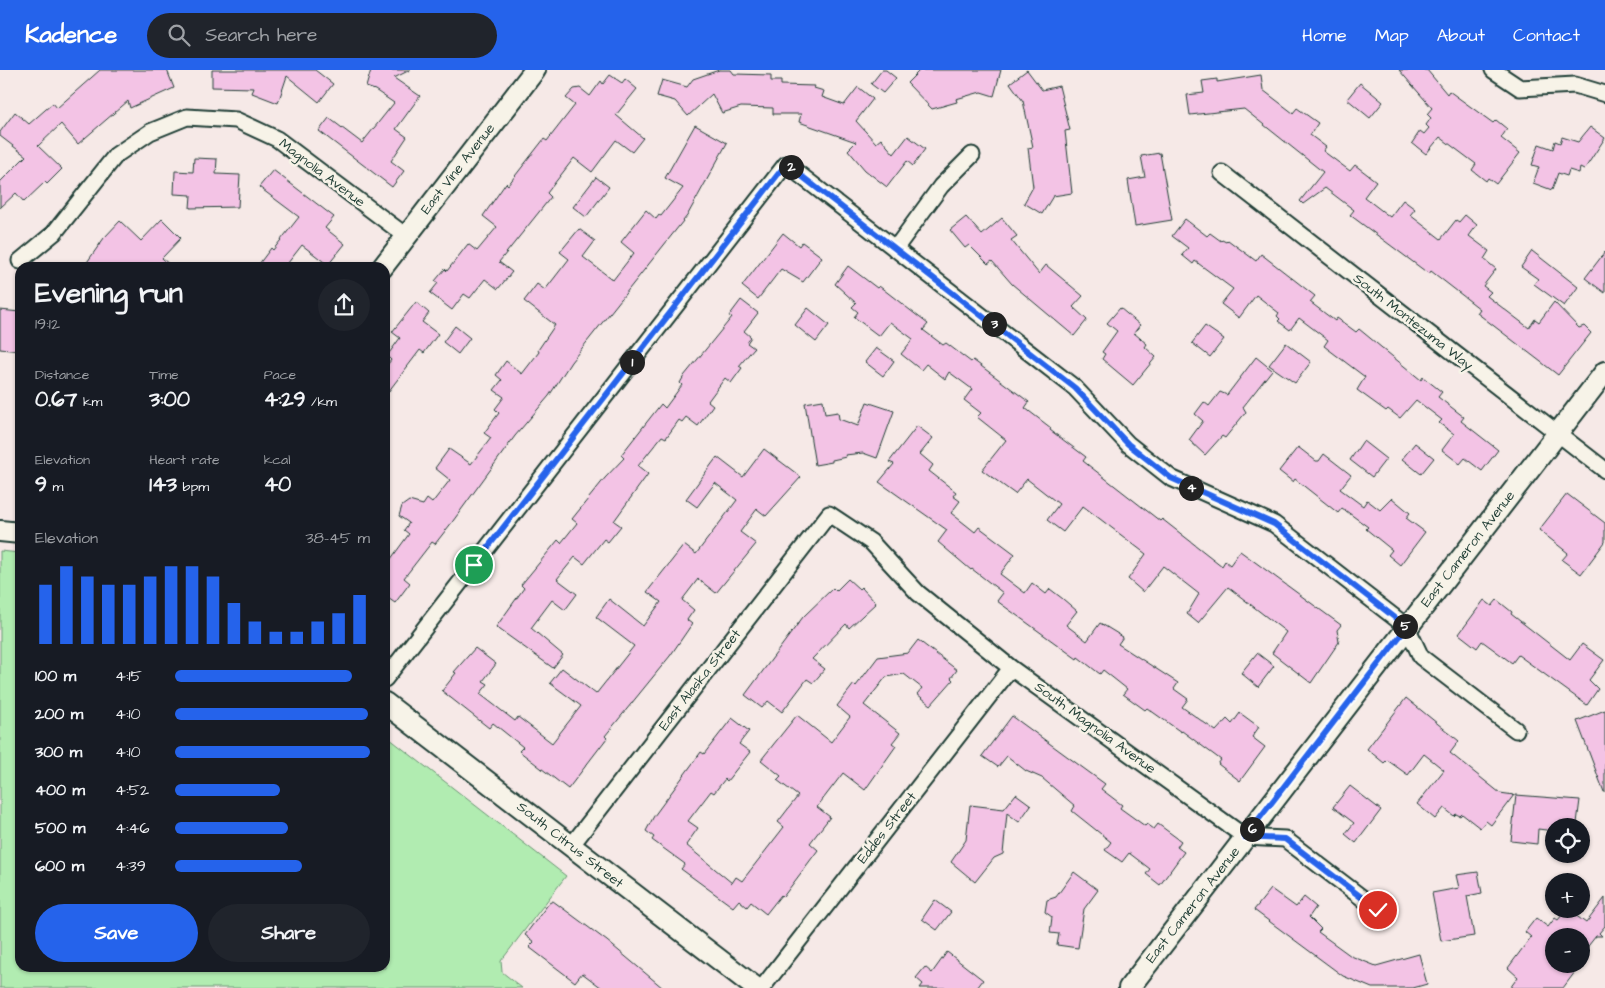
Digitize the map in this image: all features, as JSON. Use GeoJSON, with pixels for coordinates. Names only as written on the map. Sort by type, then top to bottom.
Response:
{"type":"FeatureCollection","features":[{"type":"Feature","properties":{"kind":"main road","name":"East Vine Avenue"},"geometry":{"type":"LineString","coordinates":[[386,262],[535,70]]}},
{"type":"Feature","properties":{"kind":"main road","name":"East Cameron Avenue"},"geometry":{"type":"LineString","coordinates":[[1129,988],[1605,372]]}},
{"type":"Feature","properties":{"kind":"main road"},"geometry":{"type":"LineString","coordinates":[[0,530],[15,532]]}},
{"type":"Feature","properties":{"kind":"main road","name":"South Citrus Street"},"geometry":{"type":"LineString","coordinates":[[390,707],[756,988]]}},
{"type":"Feature","properties":{"kind":"street"},"geometry":{"type":"LineString","coordinates":[[1493,70],[1520,88],[1575,84],[1605,94]]}},
{"type":"Feature","properties":{"kind":"street","name":"Magnolia Avenue"},"geometry":{"type":"LineString","coordinates":[[20,261],[54,233],[116,155],[150,132],[187,116],[236,120],[277,139],[406,236]]}},
{"type":"Feature","properties":{"kind":"street"},"geometry":{"type":"LineString","coordinates":[[895,249],[941,186],[972,155]]}},
{"type":"Feature","properties":{"kind":"street"},"geometry":{"type":"LineString","coordinates":[[390,673],[786,164],[1075,388],[1128,444],[1171,478],[1274,524],[1407,627],[1422,657],[1516,730]]}},
{"type":"Feature","properties":{"kind":"street","name":"South Montezuma Way"},"geometry":{"type":"LineString","coordinates":[[1222,173],[1605,470]]}},
{"type":"Feature","properties":{"kind":"street","name":"South Magnolia Avenue"},"geometry":{"type":"LineString","coordinates":[[829,514],[871,542],[918,594],[1011,668],[1245,837]]}},
{"type":"Feature","properties":{"kind":"street","name":"East Alaska Street"},"geometry":{"type":"LineString","coordinates":[[572,846],[829,514]]}},
{"type":"Feature","properties":{"kind":"street","name":"Eddes Street"},"geometry":{"type":"LineString","coordinates":[[762,988],[1011,668]]}},
{"type":"Feature","properties":{"kind":"street"},"geometry":{"type":"LineString","coordinates":[[1245,837],[1285,839],[1378,910]]}},
{"type":"Feature","properties":{"kind":"green space"},"geometry":{"type":"Polygon","coordinates":[[[0,551],[15,552],[15,972],[390,972],[390,739],[566,876],[501,961],[502,972],[522,988],[0,988],[0,551]]]}},
{"type":"Feature","properties":{"kind":"building"},"geometry":{"type":"Polygon","coordinates":[[[100,70],[167,70],[174,88],[130,108],[128,101],[78,144],[61,124],[38,146],[62,169],[24,202],[16,193],[0,208],[0,182],[26,156],[0,136],[0,132],[15,112],[29,124],[53,103],[57,108],[100,70]]]}},
{"type":"Feature","properties":{"kind":"building"},"geometry":{"type":"Polygon","coordinates":[[[212,70],[315,70],[333,84],[319,102],[287,76],[278,103],[252,93],[254,88],[212,87],[212,70]]]}},
{"type":"Feature","properties":{"kind":"building"},"geometry":{"type":"Polygon","coordinates":[[[371,70],[410,70],[394,78],[420,96],[396,129],[407,137],[391,161],[404,171],[392,187],[319,131],[329,118],[362,143],[394,103],[375,90],[366,87],[371,70]]]}},
{"type":"Feature","properties":{"kind":"building"},"geometry":{"type":"Polygon","coordinates":[[[719,70],[731,70],[734,74],[771,75],[771,81],[781,81],[781,85],[815,86],[814,88],[824,91],[822,97],[844,105],[858,87],[873,99],[856,121],[876,143],[881,139],[894,154],[908,136],[925,149],[913,166],[907,161],[887,187],[865,170],[848,150],[856,142],[799,122],[801,114],[773,114],[773,108],[741,107],[722,113],[712,94],[688,116],[675,101],[657,96],[662,80],[687,87],[693,79],[719,70]]]}},
{"type":"Feature","properties":{"kind":"building"},"geometry":{"type":"Polygon","coordinates":[[[882,70],[886,70],[896,78],[883,93],[871,84],[882,70]]]}},
{"type":"Feature","properties":{"kind":"building"},"geometry":{"type":"Polygon","coordinates":[[[920,70],[1001,70],[994,96],[981,92],[956,99],[957,102],[932,109],[907,83],[920,70]]]}},
{"type":"Feature","properties":{"kind":"building"},"geometry":{"type":"Polygon","coordinates":[[[1027,70],[1042,90],[1059,86],[1070,130],[1065,131],[1072,193],[1053,196],[1042,214],[1024,203],[1033,187],[1028,148],[1033,147],[1023,101],[1010,83],[1027,70]]]}},
{"type":"Feature","properties":{"kind":"building"},"geometry":{"type":"Polygon","coordinates":[[[1399,70],[1427,70],[1447,94],[1449,91],[1493,123],[1496,120],[1507,129],[1501,138],[1520,153],[1496,184],[1488,178],[1486,181],[1472,170],[1476,164],[1440,137],[1426,154],[1412,143],[1420,131],[1424,134],[1429,128],[1426,125],[1431,118],[1427,114],[1432,108],[1399,70]]]}},
{"type":"Feature","properties":{"kind":"building"},"geometry":{"type":"Polygon","coordinates":[[[610,75],[622,83],[625,79],[637,89],[616,115],[643,138],[632,152],[616,140],[592,172],[574,158],[547,193],[551,197],[499,262],[512,272],[498,289],[485,279],[470,298],[464,294],[452,310],[430,293],[438,283],[435,281],[445,269],[447,271],[468,244],[477,251],[497,227],[483,216],[506,183],[508,185],[544,139],[547,141],[575,105],[566,98],[574,89],[580,88],[590,96],[601,81],[603,84],[610,75]]]}},
{"type":"Feature","properties":{"kind":"building"},"geometry":{"type":"Polygon","coordinates":[[[1261,75],[1263,90],[1293,113],[1297,108],[1318,123],[1310,135],[1326,147],[1323,151],[1350,171],[1355,165],[1376,181],[1364,197],[1390,217],[1403,200],[1415,209],[1410,215],[1441,239],[1456,220],[1459,222],[1465,215],[1477,225],[1469,236],[1489,251],[1484,259],[1496,269],[1483,286],[1491,292],[1487,296],[1529,328],[1535,319],[1539,322],[1554,302],[1579,328],[1584,326],[1591,333],[1558,375],[1477,313],[1480,309],[1431,271],[1429,274],[1350,215],[1354,210],[1325,188],[1303,204],[1300,201],[1323,172],[1244,109],[1190,115],[1187,95],[1204,93],[1202,81],[1217,79],[1217,82],[1261,75]]]}},
{"type":"Feature","properties":{"kind":"building"},"geometry":{"type":"Polygon","coordinates":[[[1360,83],[1383,102],[1370,118],[1347,99],[1360,83]]]}},
{"type":"Feature","properties":{"kind":"building"},"geometry":{"type":"Polygon","coordinates":[[[695,125],[727,143],[687,216],[571,362],[549,396],[515,436],[453,521],[435,544],[432,542],[404,578],[410,583],[395,603],[390,600],[390,560],[409,534],[404,530],[409,523],[399,516],[402,506],[409,501],[423,505],[427,499],[432,503],[450,480],[435,468],[449,449],[471,464],[491,438],[484,433],[499,413],[495,409],[504,397],[494,390],[502,380],[496,375],[506,361],[522,374],[539,352],[538,350],[555,325],[524,301],[537,284],[545,290],[569,259],[560,252],[579,229],[595,241],[583,257],[613,280],[634,253],[621,242],[646,210],[656,219],[659,215],[661,216],[683,188],[665,178],[695,125]]]}},
{"type":"Feature","properties":{"kind":"building"},"geometry":{"type":"Polygon","coordinates":[[[1590,127],[1605,138],[1584,170],[1580,168],[1579,173],[1569,170],[1567,176],[1558,173],[1552,190],[1533,183],[1539,167],[1532,165],[1539,144],[1553,149],[1555,141],[1560,143],[1562,137],[1578,142],[1590,127]]]}},
{"type":"Feature","properties":{"kind":"building"},"geometry":{"type":"Polygon","coordinates":[[[1160,153],[1172,220],[1135,226],[1128,180],[1145,177],[1141,156],[1160,153]]]}},
{"type":"Feature","properties":{"kind":"building"},"geometry":{"type":"Polygon","coordinates":[[[194,158],[217,159],[216,174],[240,175],[238,207],[190,208],[191,195],[174,194],[175,171],[193,172],[194,158]]]}},
{"type":"Feature","properties":{"kind":"building"},"geometry":{"type":"Polygon","coordinates":[[[273,170],[334,217],[325,228],[345,244],[330,262],[324,262],[302,245],[289,262],[260,262],[271,248],[273,250],[299,217],[259,187],[273,170]]]}},
{"type":"Feature","properties":{"kind":"building"},"geometry":{"type":"Polygon","coordinates":[[[596,177],[609,187],[586,217],[573,207],[596,177]]]}},
{"type":"Feature","properties":{"kind":"building"},"geometry":{"type":"Polygon","coordinates":[[[966,217],[982,235],[1002,218],[1017,236],[1011,240],[1039,274],[1046,265],[1083,296],[1073,307],[1087,320],[1074,336],[1012,284],[992,261],[988,264],[969,245],[965,248],[950,230],[966,217]]]}},
{"type":"Feature","properties":{"kind":"building"},"geometry":{"type":"Polygon","coordinates":[[[162,219],[181,238],[162,258],[166,262],[87,262],[104,238],[120,221],[141,241],[162,219]]]}},
{"type":"Feature","properties":{"kind":"building"},"geometry":{"type":"Polygon","coordinates":[[[1185,219],[1207,236],[1210,233],[1221,241],[1226,242],[1228,240],[1256,261],[1261,254],[1315,296],[1310,302],[1335,321],[1337,318],[1356,332],[1359,329],[1421,380],[1423,377],[1442,392],[1438,397],[1464,417],[1461,421],[1498,450],[1482,471],[1465,458],[1460,464],[1442,450],[1454,434],[1439,423],[1442,420],[1416,400],[1400,418],[1388,409],[1386,411],[1357,390],[1365,377],[1324,346],[1328,340],[1299,318],[1290,330],[1278,321],[1280,319],[1277,316],[1279,313],[1256,295],[1239,318],[1221,304],[1233,289],[1195,261],[1193,264],[1182,255],[1188,248],[1172,236],[1185,219]]]}},
{"type":"Feature","properties":{"kind":"building"},"geometry":{"type":"Polygon","coordinates":[[[783,233],[799,246],[802,242],[822,257],[803,282],[781,269],[758,299],[742,286],[783,233]]]}},
{"type":"Feature","properties":{"kind":"building"},"geometry":{"type":"Polygon","coordinates":[[[1532,251],[1578,287],[1564,306],[1534,284],[1538,279],[1521,267],[1532,251]]]}},
{"type":"Feature","properties":{"kind":"building"},"geometry":{"type":"Polygon","coordinates":[[[1605,252],[1605,293],[1585,278],[1605,252]]]}},
{"type":"Feature","properties":{"kind":"building"},"geometry":{"type":"Polygon","coordinates":[[[848,266],[877,288],[879,286],[928,324],[923,330],[943,345],[946,343],[971,362],[973,360],[1029,402],[1025,408],[1086,457],[1083,461],[1160,521],[1162,519],[1222,566],[1225,561],[1230,565],[1240,551],[1341,625],[1337,630],[1339,642],[1311,683],[1272,653],[1286,632],[1228,587],[1198,623],[1187,614],[1199,594],[1163,566],[1143,592],[1128,579],[1146,554],[1083,506],[1063,532],[1047,520],[1059,504],[1027,479],[1015,494],[982,470],[1006,440],[977,417],[981,413],[964,400],[972,389],[949,372],[945,379],[926,364],[921,370],[901,354],[913,339],[890,322],[879,336],[854,317],[858,312],[852,307],[856,303],[835,284],[848,266]]]}},
{"type":"Feature","properties":{"kind":"building"},"geometry":{"type":"Polygon","coordinates":[[[741,300],[758,313],[744,331],[751,337],[747,343],[754,348],[739,366],[742,368],[731,383],[725,378],[708,401],[713,405],[698,426],[686,417],[682,422],[679,420],[666,438],[662,436],[638,466],[648,474],[614,521],[621,526],[608,542],[604,539],[584,564],[575,557],[557,579],[577,594],[565,610],[552,600],[531,628],[563,655],[553,668],[496,627],[524,588],[521,585],[558,540],[561,543],[577,523],[572,519],[624,458],[621,455],[661,404],[665,408],[682,385],[680,383],[684,376],[732,317],[729,316],[741,300]]]}},
{"type":"Feature","properties":{"kind":"building"},"geometry":{"type":"Polygon","coordinates":[[[416,302],[429,313],[422,322],[438,334],[424,353],[420,350],[390,389],[390,352],[400,338],[392,332],[416,302]]]}},
{"type":"Feature","properties":{"kind":"building"},"geometry":{"type":"Polygon","coordinates":[[[808,308],[829,325],[816,342],[795,325],[808,308]]]}},
{"type":"Feature","properties":{"kind":"building"},"geometry":{"type":"Polygon","coordinates":[[[1120,308],[1140,325],[1134,333],[1147,344],[1145,347],[1156,357],[1133,385],[1102,359],[1105,354],[1102,352],[1117,331],[1107,323],[1120,308]]]}},
{"type":"Feature","properties":{"kind":"building"},"geometry":{"type":"Polygon","coordinates":[[[0,310],[15,312],[15,350],[0,349],[0,310]]]}},
{"type":"Feature","properties":{"kind":"building"},"geometry":{"type":"Polygon","coordinates":[[[455,326],[470,338],[458,354],[443,342],[455,326]]]}},
{"type":"Feature","properties":{"kind":"building"},"geometry":{"type":"Polygon","coordinates":[[[1205,326],[1224,339],[1210,357],[1192,343],[1205,326]]]}},
{"type":"Feature","properties":{"kind":"building"},"geometry":{"type":"Polygon","coordinates":[[[1286,343],[1311,362],[1295,383],[1269,365],[1286,343]]]}},
{"type":"Feature","properties":{"kind":"building"},"geometry":{"type":"Polygon","coordinates":[[[876,348],[894,361],[883,376],[865,362],[876,348]]]}},
{"type":"Feature","properties":{"kind":"building"},"geometry":{"type":"Polygon","coordinates":[[[1256,357],[1272,370],[1243,407],[1246,412],[1225,438],[1222,436],[1205,455],[1189,440],[1203,421],[1195,414],[1204,402],[1209,406],[1220,392],[1227,395],[1256,357]]]}},
{"type":"Feature","properties":{"kind":"building"},"geometry":{"type":"Polygon","coordinates":[[[823,400],[825,414],[838,412],[839,419],[858,426],[867,402],[894,411],[877,458],[863,453],[845,455],[846,457],[832,460],[832,462],[815,465],[805,403],[823,400]]]}},
{"type":"Feature","properties":{"kind":"building"},"geometry":{"type":"Polygon","coordinates":[[[917,426],[933,438],[920,454],[933,465],[929,471],[956,492],[953,496],[960,501],[951,513],[975,532],[979,527],[1015,554],[1000,574],[1025,593],[1032,583],[1046,594],[1050,589],[1063,599],[1077,611],[1066,625],[1087,641],[1100,623],[1123,637],[1118,644],[1178,683],[1174,689],[1188,699],[1182,707],[1216,731],[1227,719],[1232,724],[1240,713],[1259,727],[1252,737],[1265,747],[1240,781],[1218,764],[1221,760],[1182,731],[1147,708],[1145,710],[1123,694],[1127,689],[1103,670],[1100,674],[997,601],[1003,593],[971,570],[938,542],[947,530],[879,482],[894,464],[889,462],[917,426]]]}},
{"type":"Feature","properties":{"kind":"building"},"geometry":{"type":"Polygon","coordinates":[[[1363,441],[1386,459],[1372,477],[1350,460],[1363,441]]]}},
{"type":"Feature","properties":{"kind":"building"},"geometry":{"type":"Polygon","coordinates":[[[1415,443],[1434,458],[1421,474],[1402,459],[1415,443]]]}},
{"type":"Feature","properties":{"kind":"building"},"geometry":{"type":"Polygon","coordinates":[[[1298,447],[1316,461],[1319,461],[1324,454],[1351,475],[1340,489],[1363,506],[1367,500],[1380,510],[1392,498],[1410,513],[1406,518],[1425,532],[1400,565],[1388,555],[1392,550],[1366,529],[1368,527],[1342,508],[1338,513],[1295,479],[1293,482],[1279,471],[1298,447]]]}},
{"type":"Feature","properties":{"kind":"building"},"geometry":{"type":"Polygon","coordinates":[[[764,449],[801,477],[766,516],[757,509],[740,532],[756,544],[716,593],[698,579],[682,600],[694,610],[687,620],[692,624],[670,656],[605,736],[607,738],[568,789],[519,751],[523,747],[493,723],[489,728],[442,691],[456,673],[454,672],[475,648],[496,664],[483,681],[488,684],[480,694],[515,721],[518,717],[552,743],[581,706],[550,683],[562,668],[596,694],[634,646],[596,617],[609,599],[643,626],[661,602],[647,592],[684,545],[696,554],[737,500],[715,483],[697,507],[686,499],[717,457],[743,477],[764,449]]]}},
{"type":"Feature","properties":{"kind":"building"},"geometry":{"type":"Polygon","coordinates":[[[1567,494],[1605,523],[1605,542],[1581,574],[1562,560],[1568,553],[1539,530],[1567,494]]]}},
{"type":"Feature","properties":{"kind":"building"},"geometry":{"type":"Polygon","coordinates":[[[848,579],[859,589],[861,587],[876,603],[849,628],[846,624],[812,659],[825,669],[813,683],[807,679],[782,712],[768,701],[762,708],[745,695],[803,617],[833,588],[836,591],[848,579]]]}},
{"type":"Feature","properties":{"kind":"building"},"geometry":{"type":"Polygon","coordinates":[[[1484,600],[1492,606],[1497,600],[1512,612],[1511,614],[1570,660],[1582,644],[1604,660],[1589,680],[1598,689],[1587,705],[1518,655],[1512,663],[1482,641],[1477,648],[1459,634],[1484,600]]]}},
{"type":"Feature","properties":{"kind":"building"},"geometry":{"type":"Polygon","coordinates":[[[918,640],[957,670],[951,678],[953,680],[931,705],[917,694],[922,688],[904,674],[886,677],[864,705],[900,733],[892,743],[896,746],[865,790],[843,773],[817,807],[830,817],[810,843],[818,850],[783,897],[781,895],[766,914],[751,902],[747,907],[739,900],[733,907],[681,869],[685,864],[652,840],[654,837],[646,831],[654,816],[701,752],[704,754],[732,718],[749,731],[739,744],[750,752],[727,781],[725,779],[714,793],[711,791],[688,821],[698,828],[686,845],[732,883],[736,877],[742,881],[784,827],[778,822],[798,796],[777,780],[781,776],[761,760],[797,715],[831,742],[850,717],[837,706],[854,684],[856,686],[878,657],[908,653],[918,640]]]}},
{"type":"Feature","properties":{"kind":"building"},"geometry":{"type":"Polygon","coordinates":[[[1257,653],[1274,666],[1258,687],[1241,673],[1257,653]]]}},
{"type":"Feature","properties":{"kind":"building"},"geometry":{"type":"Polygon","coordinates":[[[1406,698],[1459,741],[1450,753],[1500,793],[1514,795],[1491,825],[1486,821],[1480,828],[1462,814],[1454,816],[1444,808],[1435,819],[1417,804],[1444,770],[1424,754],[1408,775],[1387,760],[1384,763],[1367,749],[1406,698]]]}},
{"type":"Feature","properties":{"kind":"building"},"geometry":{"type":"Polygon","coordinates":[[[1605,710],[1605,792],[1604,792],[1577,721],[1605,710]]]}},
{"type":"Feature","properties":{"kind":"building"},"geometry":{"type":"Polygon","coordinates":[[[1012,716],[1105,784],[1101,789],[1122,805],[1120,808],[1145,826],[1147,824],[1154,829],[1158,824],[1181,841],[1177,847],[1184,852],[1160,885],[1146,874],[1150,869],[1129,853],[1122,862],[1105,850],[1111,842],[1072,811],[1075,806],[1042,778],[1026,771],[1007,756],[998,767],[982,756],[1012,716]]]}},
{"type":"Feature","properties":{"kind":"building"},"geometry":{"type":"Polygon","coordinates":[[[1350,786],[1381,810],[1356,843],[1345,834],[1354,823],[1333,807],[1350,786]]]}},
{"type":"Feature","properties":{"kind":"building"},"geometry":{"type":"Polygon","coordinates":[[[1016,794],[1031,805],[1019,822],[1007,813],[1003,854],[994,858],[975,882],[951,862],[966,840],[970,805],[1004,809],[1016,794]]]}},
{"type":"Feature","properties":{"kind":"building"},"geometry":{"type":"Polygon","coordinates":[[[1516,795],[1580,800],[1578,818],[1545,818],[1545,830],[1538,829],[1537,844],[1511,841],[1516,795]]]}},
{"type":"Feature","properties":{"kind":"building"},"geometry":{"type":"Polygon","coordinates":[[[1074,872],[1098,890],[1084,909],[1078,948],[1057,945],[1059,934],[1050,933],[1052,917],[1045,912],[1047,900],[1056,897],[1074,872]]]}},
{"type":"Feature","properties":{"kind":"building"},"geometry":{"type":"Polygon","coordinates":[[[1478,872],[1482,893],[1467,896],[1474,936],[1441,941],[1432,893],[1459,888],[1456,875],[1478,872]]]}},
{"type":"Feature","properties":{"kind":"building"},"geometry":{"type":"Polygon","coordinates":[[[1271,889],[1296,907],[1304,897],[1316,907],[1309,917],[1321,929],[1318,932],[1351,956],[1376,966],[1419,954],[1427,984],[1413,988],[1372,988],[1343,976],[1254,910],[1271,889]]]}},
{"type":"Feature","properties":{"kind":"building"},"geometry":{"type":"Polygon","coordinates":[[[1605,898],[1605,926],[1599,933],[1602,936],[1596,936],[1590,944],[1590,928],[1545,928],[1545,973],[1574,973],[1563,988],[1510,988],[1518,977],[1508,968],[1531,937],[1525,932],[1536,918],[1548,927],[1555,918],[1558,920],[1560,918],[1579,918],[1586,923],[1605,898]]]}},
{"type":"Feature","properties":{"kind":"building"},"geometry":{"type":"Polygon","coordinates":[[[935,900],[951,912],[937,930],[922,919],[935,900]]]}},
{"type":"Feature","properties":{"kind":"building"},"geometry":{"type":"Polygon","coordinates":[[[553,901],[607,941],[663,988],[602,988],[582,973],[575,982],[529,947],[534,942],[525,935],[549,903],[553,901]]]}},
{"type":"Feature","properties":{"kind":"building"},"geometry":{"type":"Polygon","coordinates":[[[947,952],[983,980],[977,988],[920,988],[923,984],[916,978],[925,967],[932,973],[947,952]]]}},
{"type":"Feature","properties":{"kind":"route"},"geometry":{"type":"LineString","coordinates":[[474,565],[786,164],[1075,388],[1128,444],[1171,478],[1221,502],[1274,524],[1407,627],[1245,837],[1285,839],[1378,910]]}}]}
